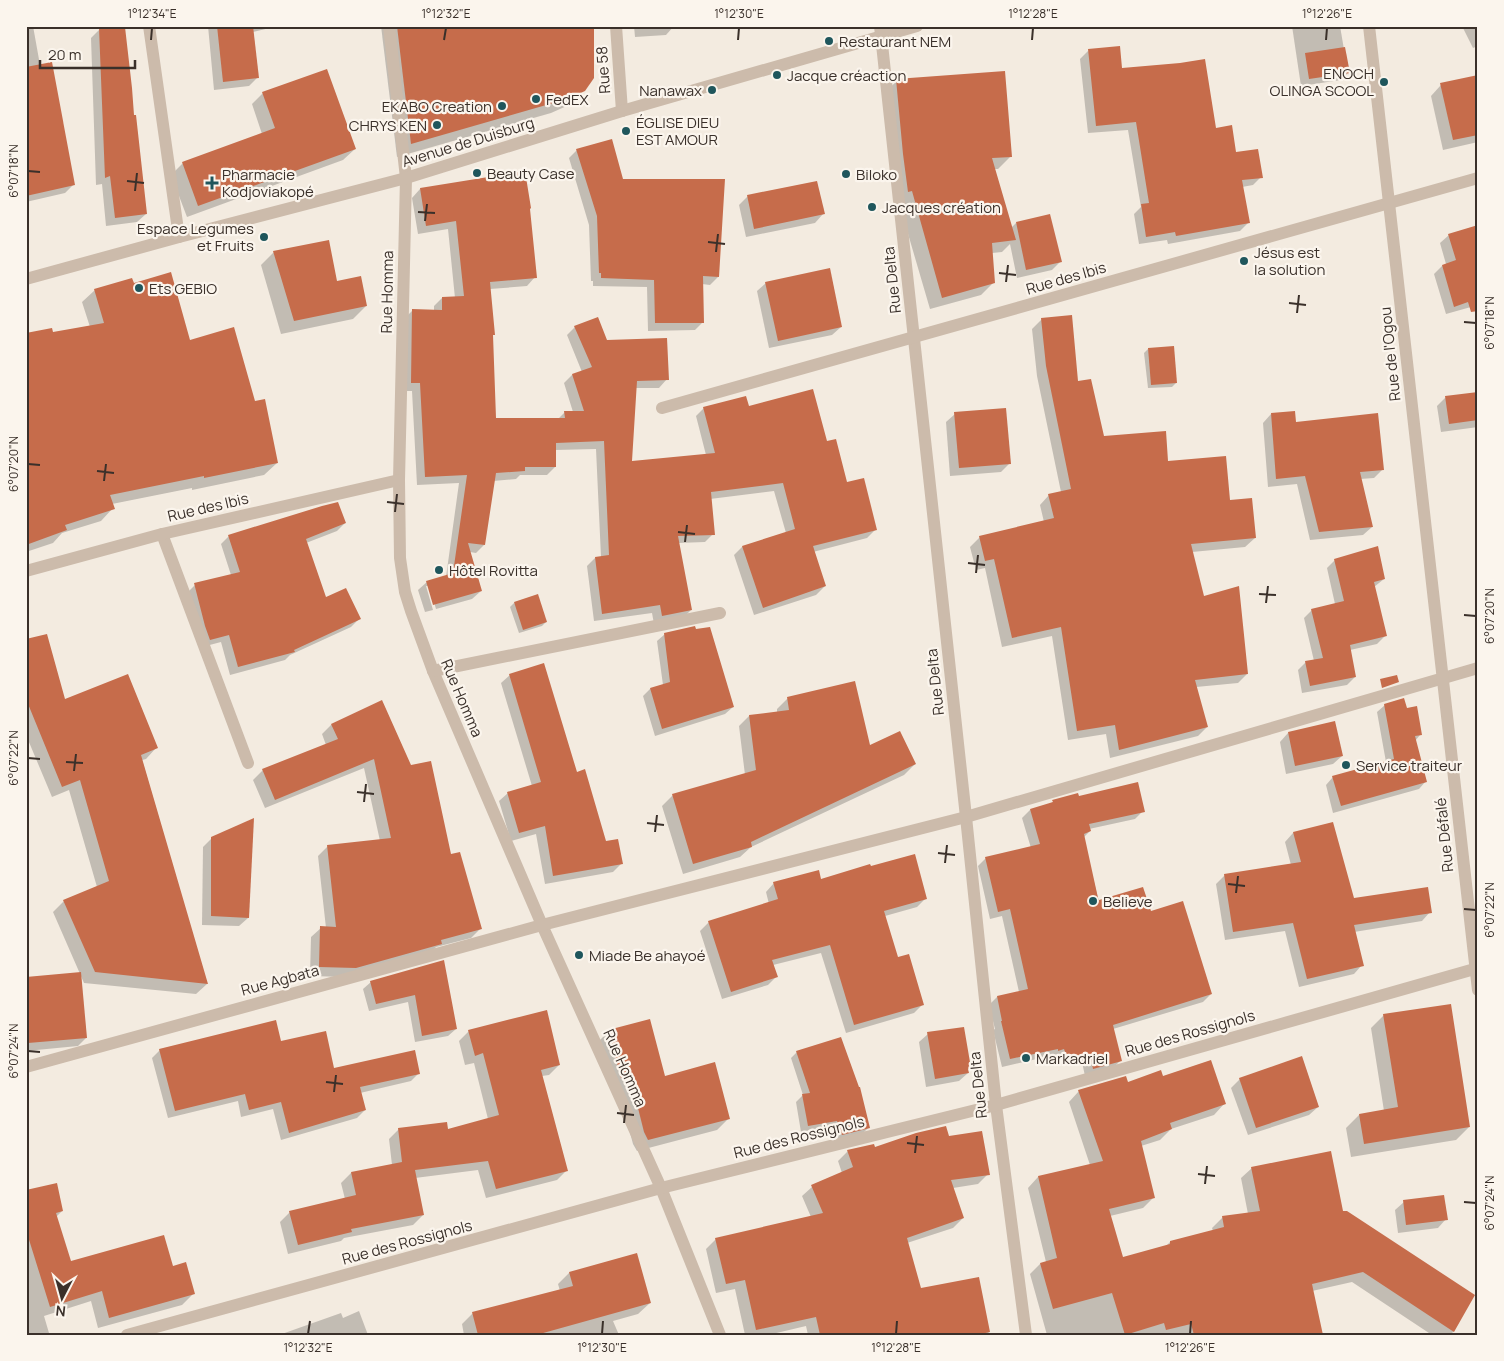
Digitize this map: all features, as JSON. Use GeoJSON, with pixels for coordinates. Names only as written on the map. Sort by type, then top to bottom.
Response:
{"type":"FeatureCollection","features":[{"type":"Feature","properties":{"kind":"street"},"geometry":{"type":"LineString","coordinates":[[149,26],[179,237]]}},
{"type":"Feature","properties":{"kind":"street","name":"Rue Homma"},"geometry":{"type":"LineString","coordinates":[[389,26],[406,178],[399,480],[400,558],[411,612],[433,671],[542,925],[662,1188],[720,1335]]}},
{"type":"Feature","properties":{"kind":"street","name":"Rue 58"},"geometry":{"type":"LineString","coordinates":[[616,26],[622,111]]}},
{"type":"Feature","properties":{"kind":"street","name":"Avenue de Duisburg"},"geometry":{"type":"LineString","coordinates":[[26,279],[406,178],[881,31],[917,26]]}},
{"type":"Feature","properties":{"kind":"street","name":"Rue de l'Ogou"},"geometry":{"type":"LineString","coordinates":[[1369,26],[1443,678]]}},
{"type":"Feature","properties":{"kind":"street","name":"Rue Delta"},"geometry":{"type":"LineString","coordinates":[[881,31],[996,1105],[1026,1335]]}},
{"type":"Feature","properties":{"kind":"street","name":"Rue des Ibis"},"geometry":{"type":"LineString","coordinates":[[662,408],[1478,178]]}},
{"type":"Feature","properties":{"kind":"street","name":"Rue des Ibis"},"geometry":{"type":"LineString","coordinates":[[26,571],[162,534],[399,480]]}},
{"type":"Feature","properties":{"kind":"street"},"geometry":{"type":"LineString","coordinates":[[162,534],[248,763]]}},
{"type":"Feature","properties":{"kind":"street"},"geometry":{"type":"LineString","coordinates":[[433,671],[720,613]]}},
{"type":"Feature","properties":{"kind":"street","name":"Rue Agbata"},"geometry":{"type":"LineString","coordinates":[[26,1067],[542,925],[966,817],[1478,668]]}},
{"type":"Feature","properties":{"kind":"street","name":"Rue Défalé"},"geometry":{"type":"LineString","coordinates":[[1443,678],[1478,990]]}},
{"type":"Feature","properties":{"kind":"street","name":"Rue des Rossignols"},"geometry":{"type":"LineString","coordinates":[[127,1335],[173,1329],[662,1188],[996,1105],[1477,969]]}},
{"type":"Feature","properties":{"kind":"building"},"geometry":{"type":"Polygon","coordinates":[[[217,26],[253,26],[259,78],[223,82],[217,26]]]}},
{"type":"Feature","properties":{"kind":"building"},"geometry":{"type":"Polygon","coordinates":[[[397,26],[594,26],[594,78],[585,91],[567,99],[411,144],[397,26]]]}},
{"type":"Feature","properties":{"kind":"building"},"geometry":{"type":"Polygon","coordinates":[[[125,27],[147,214],[115,218],[110,176],[105,178],[99,28],[125,27]]]}},
{"type":"Feature","properties":{"kind":"building"},"geometry":{"type":"Polygon","coordinates":[[[1120,46],[1122,68],[1205,59],[1216,128],[1232,125],[1236,152],[1258,149],[1263,178],[1242,180],[1250,223],[1176,236],[1175,232],[1146,237],[1141,204],[1149,203],[1136,122],[1096,126],[1088,49],[1120,46]]]}},
{"type":"Feature","properties":{"kind":"building"},"geometry":{"type":"Polygon","coordinates":[[[1345,47],[1350,73],[1309,79],[1305,53],[1345,47]]]}},
{"type":"Feature","properties":{"kind":"building"},"geometry":{"type":"Polygon","coordinates":[[[52,62],[75,185],[26,196],[26,67],[52,62]]]}},
{"type":"Feature","properties":{"kind":"building"},"geometry":{"type":"Polygon","coordinates":[[[327,69],[356,149],[198,206],[182,162],[275,128],[262,92],[327,69]]]}},
{"type":"Feature","properties":{"kind":"building"},"geometry":{"type":"Polygon","coordinates":[[[1005,71],[1012,157],[992,158],[1016,240],[992,243],[995,283],[942,298],[912,191],[908,192],[896,79],[1005,71]]]}},
{"type":"Feature","properties":{"kind":"building"},"geometry":{"type":"Polygon","coordinates":[[[1478,75],[1478,135],[1453,140],[1440,83],[1478,75]]]}},
{"type":"Feature","properties":{"kind":"building"},"geometry":{"type":"Polygon","coordinates":[[[612,139],[623,179],[725,179],[719,277],[703,276],[704,323],[655,323],[654,280],[601,278],[601,273],[599,273],[597,216],[576,149],[612,139]]]}},
{"type":"Feature","properties":{"kind":"building"},"geometry":{"type":"Polygon","coordinates":[[[525,171],[531,208],[537,278],[490,282],[495,335],[493,335],[496,418],[565,418],[564,411],[584,411],[572,374],[592,367],[574,326],[598,317],[607,340],[667,338],[669,380],[637,381],[632,461],[715,453],[703,407],[746,396],[749,406],[813,389],[827,441],[836,439],[847,482],[864,478],[877,530],[813,546],[826,586],[763,608],[742,546],[795,529],[783,483],[711,492],[715,535],[678,536],[692,610],[662,616],[660,605],[602,614],[595,557],[609,555],[604,441],[556,443],[556,467],[525,467],[525,471],[496,473],[485,545],[468,543],[482,591],[433,605],[426,581],[453,573],[467,475],[425,477],[420,383],[411,383],[412,309],[442,310],[442,297],[464,296],[456,221],[426,226],[420,188],[525,171]]]}},
{"type":"Feature","properties":{"kind":"building"},"geometry":{"type":"Polygon","coordinates":[[[817,181],[825,214],[754,229],[747,195],[817,181]]]}},
{"type":"Feature","properties":{"kind":"building"},"geometry":{"type":"Polygon","coordinates":[[[1050,214],[1062,262],[1026,270],[1016,222],[1050,214]]]}},
{"type":"Feature","properties":{"kind":"building"},"geometry":{"type":"Polygon","coordinates":[[[1478,225],[1478,311],[1471,312],[1468,302],[1454,307],[1442,265],[1456,260],[1448,234],[1478,225]]]}},
{"type":"Feature","properties":{"kind":"building"},"geometry":{"type":"Polygon","coordinates":[[[329,240],[337,281],[361,276],[367,306],[294,321],[273,251],[329,240]]]}},
{"type":"Feature","properties":{"kind":"building"},"geometry":{"type":"Polygon","coordinates":[[[830,268],[842,327],[778,341],[765,282],[830,268]]]}},
{"type":"Feature","properties":{"kind":"building"},"geometry":{"type":"Polygon","coordinates":[[[171,272],[190,340],[234,327],[255,401],[265,399],[278,463],[110,495],[115,509],[65,525],[67,530],[26,545],[26,333],[52,328],[53,332],[104,323],[94,289],[132,278],[134,283],[171,272]]]}},
{"type":"Feature","properties":{"kind":"building"},"geometry":{"type":"Polygon","coordinates":[[[1072,315],[1078,381],[1091,379],[1104,436],[1166,431],[1168,461],[1226,456],[1230,500],[1252,498],[1256,538],[1191,544],[1204,596],[1239,586],[1248,674],[1195,680],[1208,727],[1119,750],[1115,725],[1077,731],[1061,627],[1012,638],[994,559],[985,561],[979,536],[1054,518],[1048,494],[1071,489],[1046,366],[1041,318],[1072,315]]]}},
{"type":"Feature","properties":{"kind":"building"},"geometry":{"type":"Polygon","coordinates":[[[1174,346],[1177,383],[1151,385],[1148,348],[1174,346]]]}},
{"type":"Feature","properties":{"kind":"building"},"geometry":{"type":"Polygon","coordinates":[[[1478,392],[1478,420],[1449,424],[1445,396],[1478,392]]]}},
{"type":"Feature","properties":{"kind":"building"},"geometry":{"type":"Polygon","coordinates":[[[1006,408],[1011,464],[959,468],[954,412],[1006,408]]]}},
{"type":"Feature","properties":{"kind":"building"},"geometry":{"type":"Polygon","coordinates":[[[1295,411],[1296,422],[1378,413],[1384,470],[1360,472],[1373,527],[1319,532],[1305,476],[1276,479],[1271,413],[1295,411]]]}},
{"type":"Feature","properties":{"kind":"building"},"geometry":{"type":"Polygon","coordinates":[[[338,502],[346,523],[306,539],[326,597],[346,588],[361,619],[294,650],[295,652],[238,667],[229,635],[210,640],[194,583],[240,572],[228,535],[338,502]]]}},
{"type":"Feature","properties":{"kind":"building"},"geometry":{"type":"Polygon","coordinates":[[[1378,546],[1385,579],[1374,582],[1387,636],[1350,645],[1356,677],[1310,686],[1305,661],[1323,658],[1311,609],[1344,601],[1334,559],[1378,546]]]}},
{"type":"Feature","properties":{"kind":"building"},"geometry":{"type":"Polygon","coordinates":[[[538,594],[547,622],[523,630],[514,602],[538,594]]]}},
{"type":"Feature","properties":{"kind":"building"},"geometry":{"type":"Polygon","coordinates":[[[695,626],[696,629],[710,627],[734,707],[662,729],[650,688],[670,682],[664,633],[695,626]]]}},
{"type":"Feature","properties":{"kind":"building"},"geometry":{"type":"Polygon","coordinates":[[[47,634],[65,699],[128,674],[158,748],[141,755],[208,984],[95,972],[63,900],[109,881],[80,780],[62,787],[26,699],[26,639],[47,634]]]}},
{"type":"Feature","properties":{"kind":"building"},"geometry":{"type":"Polygon","coordinates":[[[544,663],[577,772],[585,769],[606,841],[618,839],[623,864],[553,876],[545,826],[519,833],[507,792],[541,782],[509,674],[544,663]]]}},
{"type":"Feature","properties":{"kind":"building"},"geometry":{"type":"Polygon","coordinates":[[[1397,675],[1399,682],[1382,688],[1380,679],[1397,675]]]}},
{"type":"Feature","properties":{"kind":"building"},"geometry":{"type":"Polygon","coordinates":[[[855,681],[870,745],[900,731],[916,764],[751,842],[752,847],[693,864],[672,794],[756,770],[749,715],[789,710],[787,697],[855,681]]]}},
{"type":"Feature","properties":{"kind":"building"},"geometry":{"type":"Polygon","coordinates":[[[1404,698],[1407,708],[1417,706],[1422,735],[1415,736],[1427,782],[1341,806],[1332,776],[1394,759],[1384,704],[1404,698]]]}},
{"type":"Feature","properties":{"kind":"building"},"geometry":{"type":"Polygon","coordinates":[[[382,700],[411,765],[431,761],[451,854],[460,852],[482,929],[441,940],[442,944],[356,968],[319,967],[320,926],[336,927],[327,845],[391,838],[374,759],[275,800],[262,769],[338,739],[331,724],[382,700]]]}},
{"type":"Feature","properties":{"kind":"building"},"geometry":{"type":"Polygon","coordinates":[[[1335,721],[1343,756],[1295,766],[1288,732],[1335,721]]]}},
{"type":"Feature","properties":{"kind":"building"},"geometry":{"type":"Polygon","coordinates":[[[1138,782],[1145,812],[1089,824],[1091,831],[1084,834],[1098,898],[1099,900],[1143,887],[1151,911],[1183,901],[1212,994],[1113,1025],[1122,1061],[1093,1069],[1090,1054],[1067,1058],[1064,1049],[1010,1059],[997,996],[1028,989],[1010,909],[998,912],[985,857],[1040,844],[1030,809],[1053,802],[1052,800],[1078,793],[1079,796],[1138,782]]]}},
{"type":"Feature","properties":{"kind":"building"},"geometry":{"type":"Polygon","coordinates":[[[254,818],[249,918],[211,916],[211,837],[254,818]]]}},
{"type":"Feature","properties":{"kind":"building"},"geometry":{"type":"Polygon","coordinates":[[[1333,822],[1354,898],[1428,887],[1432,913],[1354,925],[1364,966],[1307,979],[1293,923],[1233,932],[1224,874],[1301,862],[1293,832],[1333,822]]]}},
{"type":"Feature","properties":{"kind":"building"},"geometry":{"type":"Polygon","coordinates":[[[915,854],[927,899],[884,911],[898,957],[909,954],[924,1005],[854,1025],[830,945],[772,960],[778,977],[731,992],[708,921],[778,899],[773,882],[819,870],[821,879],[870,864],[871,866],[915,854]]]}},
{"type":"Feature","properties":{"kind":"building"},"geometry":{"type":"Polygon","coordinates":[[[444,960],[457,1029],[422,1036],[415,995],[376,1004],[370,981],[444,960]]]}},
{"type":"Feature","properties":{"kind":"building"},"geometry":{"type":"Polygon","coordinates":[[[81,972],[87,1038],[28,1043],[26,977],[81,972]]]}},
{"type":"Feature","properties":{"kind":"building"},"geometry":{"type":"Polygon","coordinates":[[[1451,1004],[1470,1127],[1364,1144],[1359,1114],[1398,1107],[1383,1014],[1451,1004]]]}},
{"type":"Feature","properties":{"kind":"building"},"geometry":{"type":"Polygon","coordinates":[[[547,1010],[560,1065],[541,1070],[568,1171],[496,1189],[488,1161],[415,1170],[424,1215],[351,1229],[352,1232],[298,1245],[289,1211],[356,1195],[351,1172],[402,1162],[398,1128],[447,1122],[448,1129],[499,1115],[483,1053],[475,1056],[468,1030],[547,1010]]]}},
{"type":"Feature","properties":{"kind":"building"},"geometry":{"type":"Polygon","coordinates":[[[650,1019],[665,1076],[715,1062],[730,1119],[648,1140],[644,1132],[630,1076],[621,1078],[608,1030],[650,1019]]]}},
{"type":"Feature","properties":{"kind":"building"},"geometry":{"type":"Polygon","coordinates":[[[276,1020],[281,1041],[326,1031],[334,1068],[415,1050],[420,1074],[360,1087],[366,1110],[289,1133],[281,1102],[249,1110],[245,1094],[175,1111],[159,1049],[276,1020]]]}},
{"type":"Feature","properties":{"kind":"building"},"geometry":{"type":"Polygon","coordinates":[[[964,1027],[971,1068],[968,1069],[969,1073],[935,1079],[927,1032],[964,1027]]]}},
{"type":"Feature","properties":{"kind":"building"},"geometry":{"type":"Polygon","coordinates":[[[841,1037],[860,1087],[870,1128],[842,1135],[837,1121],[808,1126],[802,1094],[810,1093],[796,1051],[841,1037]]]}},
{"type":"Feature","properties":{"kind":"building"},"geometry":{"type":"Polygon","coordinates":[[[1302,1056],[1319,1107],[1256,1128],[1239,1078],[1302,1056]]]}},
{"type":"Feature","properties":{"kind":"building"},"geometry":{"type":"Polygon","coordinates":[[[1211,1060],[1226,1104],[1170,1123],[1172,1129],[1141,1141],[1155,1198],[1109,1209],[1123,1257],[1170,1244],[1170,1241],[1224,1227],[1222,1216],[1260,1211],[1251,1167],[1331,1151],[1343,1211],[1347,1211],[1475,1295],[1454,1332],[1363,1272],[1312,1284],[1323,1335],[1194,1335],[1191,1324],[1166,1330],[1164,1323],[1125,1335],[1112,1293],[1053,1309],[1040,1263],[1057,1258],[1038,1176],[1103,1161],[1078,1090],[1126,1076],[1128,1082],[1161,1070],[1163,1076],[1211,1060]]]}},
{"type":"Feature","properties":{"kind":"building"},"geometry":{"type":"Polygon","coordinates":[[[946,1126],[949,1136],[982,1131],[990,1175],[951,1180],[964,1218],[907,1238],[921,1288],[979,1277],[990,1332],[976,1335],[820,1335],[816,1317],[756,1330],[745,1280],[726,1284],[715,1238],[823,1213],[811,1185],[853,1167],[847,1150],[874,1144],[875,1147],[916,1133],[946,1126]]]}},
{"type":"Feature","properties":{"kind":"building"},"geometry":{"type":"Polygon","coordinates":[[[57,1183],[63,1211],[56,1213],[71,1261],[164,1235],[173,1266],[186,1262],[195,1294],[109,1318],[102,1291],[50,1307],[26,1230],[26,1190],[57,1183]]]}},
{"type":"Feature","properties":{"kind":"building"},"geometry":{"type":"Polygon","coordinates":[[[1444,1195],[1448,1220],[1406,1225],[1403,1200],[1444,1195]]]}},
{"type":"Feature","properties":{"kind":"building"},"geometry":{"type":"Polygon","coordinates":[[[637,1253],[651,1303],[536,1335],[478,1335],[472,1312],[573,1286],[569,1272],[637,1253]]]}},
{"type":"Feature","properties":{"kind":"place","name":"Restaurant NEM"},"geometry":{"type":"Point","coordinates":[829,41]}},
{"type":"Feature","properties":{"kind":"place","name":"Jacque créaction"},"geometry":{"type":"Point","coordinates":[777,75]}},
{"type":"Feature","properties":{"kind":"place","name":"ENOCH OLINGA SCOOL"},"geometry":{"type":"Point","coordinates":[1384,82]}},
{"type":"Feature","properties":{"kind":"place","name":"Nanawax"},"geometry":{"type":"Point","coordinates":[712,90]}},
{"type":"Feature","properties":{"kind":"place","name":"FedEX"},"geometry":{"type":"Point","coordinates":[536,99]}},
{"type":"Feature","properties":{"kind":"place","name":"EKABO Creation"},"geometry":{"type":"Point","coordinates":[502,106]}},
{"type":"Feature","properties":{"kind":"place","name":"CHRYS KEN"},"geometry":{"type":"Point","coordinates":[437,125]}},
{"type":"Feature","properties":{"kind":"place","name":"ÉGLISE DIEU EST AMOUR"},"geometry":{"type":"Point","coordinates":[626,131]}},
{"type":"Feature","properties":{"kind":"place","name":"Beauty Case"},"geometry":{"type":"Point","coordinates":[477,173]}},
{"type":"Feature","properties":{"kind":"place","name":"Biloko"},"geometry":{"type":"Point","coordinates":[846,174]}},
{"type":"Feature","properties":{"kind":"place","name":"Pharmacie Kodjoviakopé"},"geometry":{"type":"Point","coordinates":[212,183]}},
{"type":"Feature","properties":{"kind":"place","name":"Jacques création"},"geometry":{"type":"Point","coordinates":[872,207]}},
{"type":"Feature","properties":{"kind":"place","name":"Espace Legumes et Fruits"},"geometry":{"type":"Point","coordinates":[264,237]}},
{"type":"Feature","properties":{"kind":"place","name":"Jésus est la solution"},"geometry":{"type":"Point","coordinates":[1244,261]}},
{"type":"Feature","properties":{"kind":"place","name":"Ets GEBIO"},"geometry":{"type":"Point","coordinates":[139,288]}},
{"type":"Feature","properties":{"kind":"place","name":"Hôtel Rovitta"},"geometry":{"type":"Point","coordinates":[439,570]}},
{"type":"Feature","properties":{"kind":"place","name":"Service traiteur"},"geometry":{"type":"Point","coordinates":[1346,765]}},
{"type":"Feature","properties":{"kind":"place","name":"Believe"},"geometry":{"type":"Point","coordinates":[1093,901]}},
{"type":"Feature","properties":{"kind":"place","name":"Miade Be ahayoé"},"geometry":{"type":"Point","coordinates":[579,955]}},
{"type":"Feature","properties":{"kind":"place","name":"Markadriel"},"geometry":{"type":"Point","coordinates":[1026,1058]}}]}
